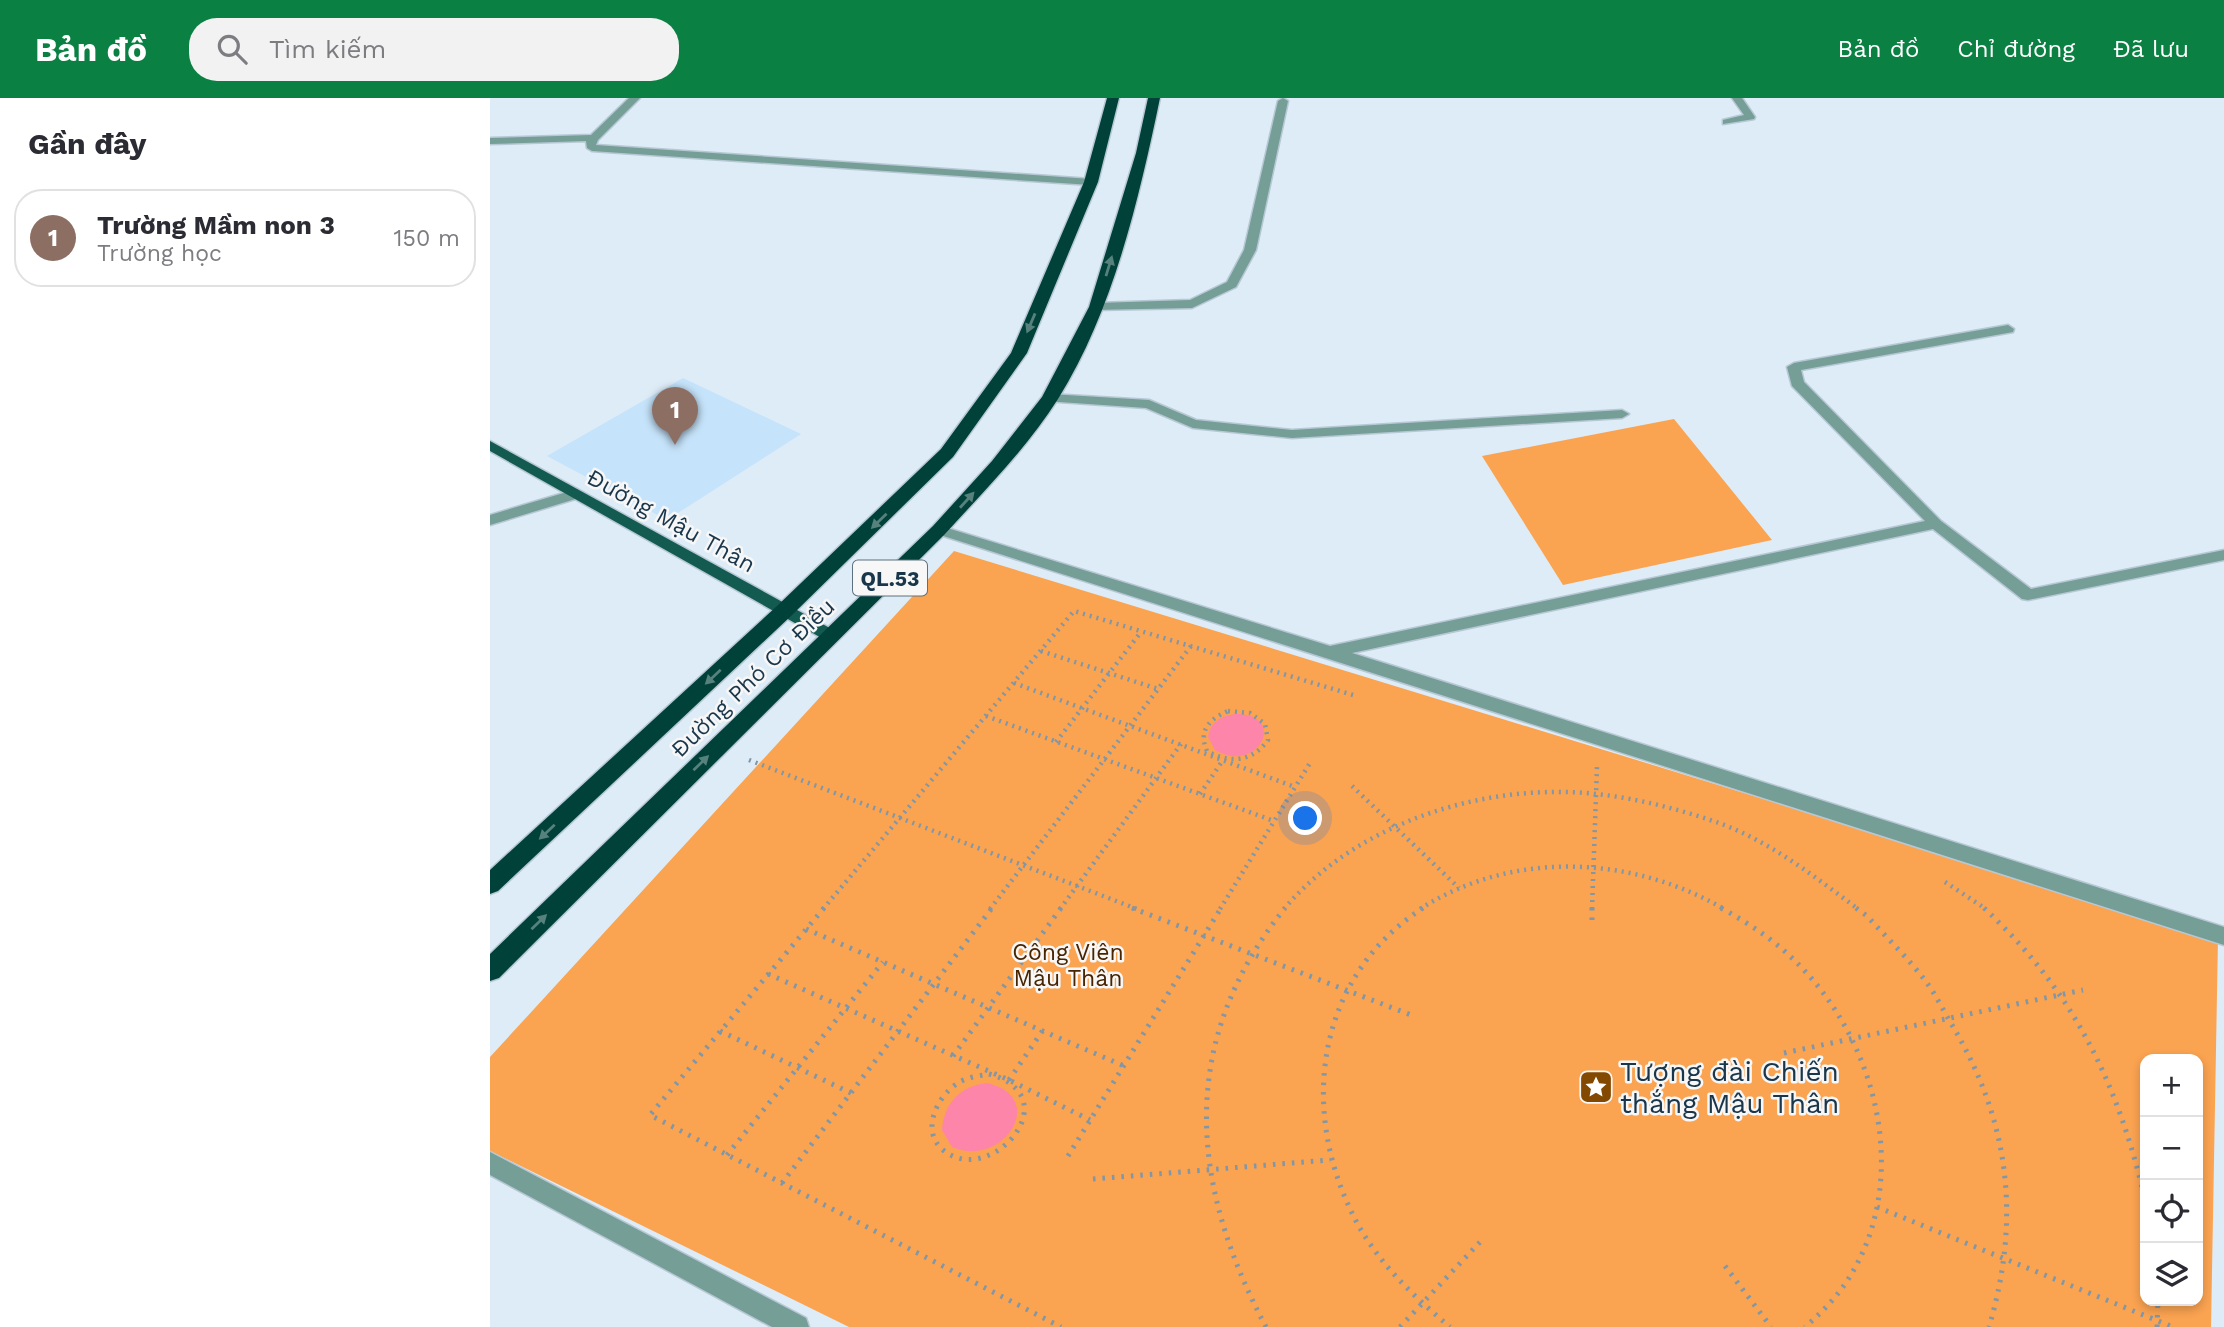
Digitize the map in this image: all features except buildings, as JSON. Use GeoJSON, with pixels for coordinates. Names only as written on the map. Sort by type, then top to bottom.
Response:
{"type":"FeatureCollection","features":[{"type":"Feature","properties":{"kind":"highway","name":"Đường Phó Cơ Điều"},"geometry":{"type":"LineString","coordinates":[[490,884],[784,611],[947,453],[1019,353],[1091,182],[1114,98]]}},
{"type":"Feature","properties":{"kind":"highway","name":"Đường Phó Cơ Điều"},"geometry":{"type":"LineString","coordinates":[[490,970],[939,530],[998,466],[1050,398],[1097,307],[1142,153],[1154,98]]}},
{"type":"Feature","properties":{"kind":"main road","name":"Đường Mậu Thân"},"geometry":{"type":"LineString","coordinates":[[490,445],[831,636]]}},
{"type":"Feature","properties":{"kind":"street"},"geometry":{"type":"LineString","coordinates":[[635,98],[593,138],[590,143],[592,148],[1091,182]]}},
{"type":"Feature","properties":{"kind":"street"},"geometry":{"type":"LineString","coordinates":[[1727,122],[1751,117],[1737,98]]}},
{"type":"Feature","properties":{"kind":"street"},"geometry":{"type":"LineString","coordinates":[[1097,307],[1192,304],[1232,285],[1250,250],[1283,101]]}},
{"type":"Feature","properties":{"kind":"street"},"geometry":{"type":"LineString","coordinates":[[490,141],[593,138]]}},
{"type":"Feature","properties":{"kind":"street"},"geometry":{"type":"LineString","coordinates":[[2008,329],[1794,367],[1797,383],[1936,524],[2028,595],[2224,555]]}},
{"type":"Feature","properties":{"kind":"street"},"geometry":{"type":"LineString","coordinates":[[1050,398],[1149,404],[1193,424],[1292,434],[1622,414]]}},
{"type":"Feature","properties":{"kind":"street"},"geometry":{"type":"LineString","coordinates":[[490,520],[577,494]]}},
{"type":"Feature","properties":{"kind":"street"},"geometry":{"type":"LineString","coordinates":[[1332,651],[1936,524]]}},
{"type":"Feature","properties":{"kind":"street"},"geometry":{"type":"LineString","coordinates":[[939,530],[1332,651],[2224,936]]}},
{"type":"Feature","properties":{"kind":"street"},"geometry":{"type":"LineString","coordinates":[[490,1163],[797,1327]]}},
{"type":"Feature","properties":{"kind":"path"},"geometry":{"type":"LineString","coordinates":[[1061,1327],[650,1115],[1074,611],[1356,695]]}},
{"type":"Feature","properties":{"kind":"path"},"geometry":{"type":"LineString","coordinates":[[1056,742],[1142,632]]}},
{"type":"Feature","properties":{"kind":"path"},"geometry":{"type":"LineString","coordinates":[[782,1183],[1191,646]]}},
{"type":"Feature","properties":{"kind":"path"},"geometry":{"type":"LineString","coordinates":[[1041,651],[1158,689]]}},
{"type":"Feature","properties":{"kind":"path"},"geometry":{"type":"LineString","coordinates":[[1014,683],[1295,786]]}},
{"type":"Feature","properties":{"kind":"path"},"geometry":{"type":"LineString","coordinates":[[1228,711],[1240,711],[1250,713],[1265,724],[1268,740],[1256,754],[1236,760],[1215,757],[1207,751],[1202,736],[1210,721],[1228,711]]}},
{"type":"Feature","properties":{"kind":"path"},"geometry":{"type":"LineString","coordinates":[[986,716],[1274,821]]}},
{"type":"Feature","properties":{"kind":"path"},"geometry":{"type":"LineString","coordinates":[[1592,736],[1597,767],[1592,920]]}},
{"type":"Feature","properties":{"kind":"path"},"geometry":{"type":"LineString","coordinates":[[953,1056],[1181,744]]}},
{"type":"Feature","properties":{"kind":"path"},"geometry":{"type":"LineString","coordinates":[[718,747],[1411,1015]]}},
{"type":"Feature","properties":{"kind":"path"},"geometry":{"type":"LineString","coordinates":[[1200,794],[1223,760]]}},
{"type":"Feature","properties":{"kind":"path"},"geometry":{"type":"LineString","coordinates":[[1069,1156],[1310,763]]}},
{"type":"Feature","properties":{"kind":"path"},"geometry":{"type":"LineString","coordinates":[[1584,763],[1610,771]]}},
{"type":"Feature","properties":{"kind":"path"},"geometry":{"type":"LineString","coordinates":[[1352,786],[1459,888]]}},
{"type":"Feature","properties":{"kind":"path"},"geometry":{"type":"LineString","coordinates":[[1266,1327],[1231,1259],[1209,1170],[1205,1108],[1209,1068],[1230,995],[1251,954],[1287,905],[1312,880],[1359,846],[1395,826],[1432,811],[1499,795],[1534,792],[1596,794],[1642,800],[1726,825],[1783,853],[1834,887],[1881,928],[1923,976],[1951,1018],[1986,1089],[2003,1152],[2008,1218],[2001,1286],[1989,1327]]}},
{"type":"Feature","properties":{"kind":"path"},"geometry":{"type":"LineString","coordinates":[[1450,1327],[1404,1287],[1368,1244],[1343,1198],[1330,1160],[1321,1103],[1324,1057],[1335,1015],[1346,990],[1370,953],[1393,928],[1420,907],[1483,877],[1517,869],[1553,865],[1626,871],[1662,880],[1698,894],[1732,912],[1765,934],[1794,960],[1821,990],[1852,1039],[1874,1097],[1882,1144],[1880,1192],[1869,1239],[1846,1282],[1805,1327]]}},
{"type":"Feature","properties":{"kind":"path"},"geometry":{"type":"LineString","coordinates":[[1934,876],[1980,903],[2015,938],[2060,995],[2094,1045],[2113,1087],[2130,1136],[2140,1180]]}},
{"type":"Feature","properties":{"kind":"path"},"geometry":{"type":"LineString","coordinates":[[806,929],[1124,1066]]}},
{"type":"Feature","properties":{"kind":"path"},"geometry":{"type":"LineString","coordinates":[[727,1155],[883,961]]}},
{"type":"Feature","properties":{"kind":"path"},"geometry":{"type":"LineString","coordinates":[[768,974],[1009,1080],[1090,1120]]}},
{"type":"Feature","properties":{"kind":"path"},"geometry":{"type":"LineString","coordinates":[[1784,1054],[2084,990]]}},
{"type":"Feature","properties":{"kind":"path"},"geometry":{"type":"LineString","coordinates":[[1009,1080],[1043,1030]]}},
{"type":"Feature","properties":{"kind":"path"},"geometry":{"type":"LineString","coordinates":[[720,1031],[851,1093]]}},
{"type":"Feature","properties":{"kind":"path"},"geometry":{"type":"LineString","coordinates":[[989,1074],[1009,1080],[1021,1096],[1025,1110],[1014,1138],[1003,1149],[990,1157],[959,1160],[937,1145],[931,1119],[946,1092],[958,1082],[973,1076],[989,1074]]}},
{"type":"Feature","properties":{"kind":"path"},"geometry":{"type":"LineString","coordinates":[[1093,1179],[1330,1160]]}},
{"type":"Feature","properties":{"kind":"path"},"geometry":{"type":"LineString","coordinates":[[1877,1207],[2157,1324],[2173,1327]]}},
{"type":"Feature","properties":{"kind":"path"},"geometry":{"type":"LineString","coordinates":[[1400,1327],[1480,1242]]}},
{"type":"Feature","properties":{"kind":"path"},"geometry":{"type":"LineString","coordinates":[[1725,1266],[1771,1327]]}},
{"type":"Feature","properties":{"kind":"path"},"geometry":{"type":"LineString","coordinates":[[2157,1324],[2158,1306]]}},
{"type":"Feature","properties":{"kind":"shaded area"},"geometry":{"type":"Polygon","coordinates":[[[683,378],[801,434],[667,520],[547,456],[683,378]]]}},
{"type":"Feature","properties":{"kind":"shaded area"},"geometry":{"type":"Polygon","coordinates":[[[1235,714],[1251,716],[1261,723],[1264,732],[1262,741],[1255,750],[1244,755],[1231,756],[1215,750],[1208,737],[1211,727],[1217,721],[1235,714]]]}},
{"type":"Feature","properties":{"kind":"shaded area"},"geometry":{"type":"Polygon","coordinates":[[[987,1083],[1005,1091],[1015,1102],[1017,1115],[1012,1128],[1002,1140],[988,1148],[971,1151],[952,1147],[942,1130],[950,1104],[961,1092],[987,1083]]]}},
{"type":"Feature","properties":{"kind":"green space"},"geometry":{"type":"Polygon","coordinates":[[[1674,419],[1772,540],[1563,585],[1482,456],[1674,419]]]}},
{"type":"Feature","properties":{"kind":"green space","name":"Công Viên Mậu Thân"},"geometry":{"type":"Polygon","coordinates":[[[954,551],[2218,938],[2211,1327],[849,1327],[490,1151],[490,1057],[954,551]]]}},
{"type":"Feature","properties":{"kind":"place","name":"Trường Mầm non 3"},"geometry":{"type":"Point","coordinates":[675,445]}},
{"type":"Feature","properties":{"kind":"place","name":"Tượng đài Chiến thắng Mậu Thân"},"geometry":{"type":"Point","coordinates":[1596,1087]}}]}
